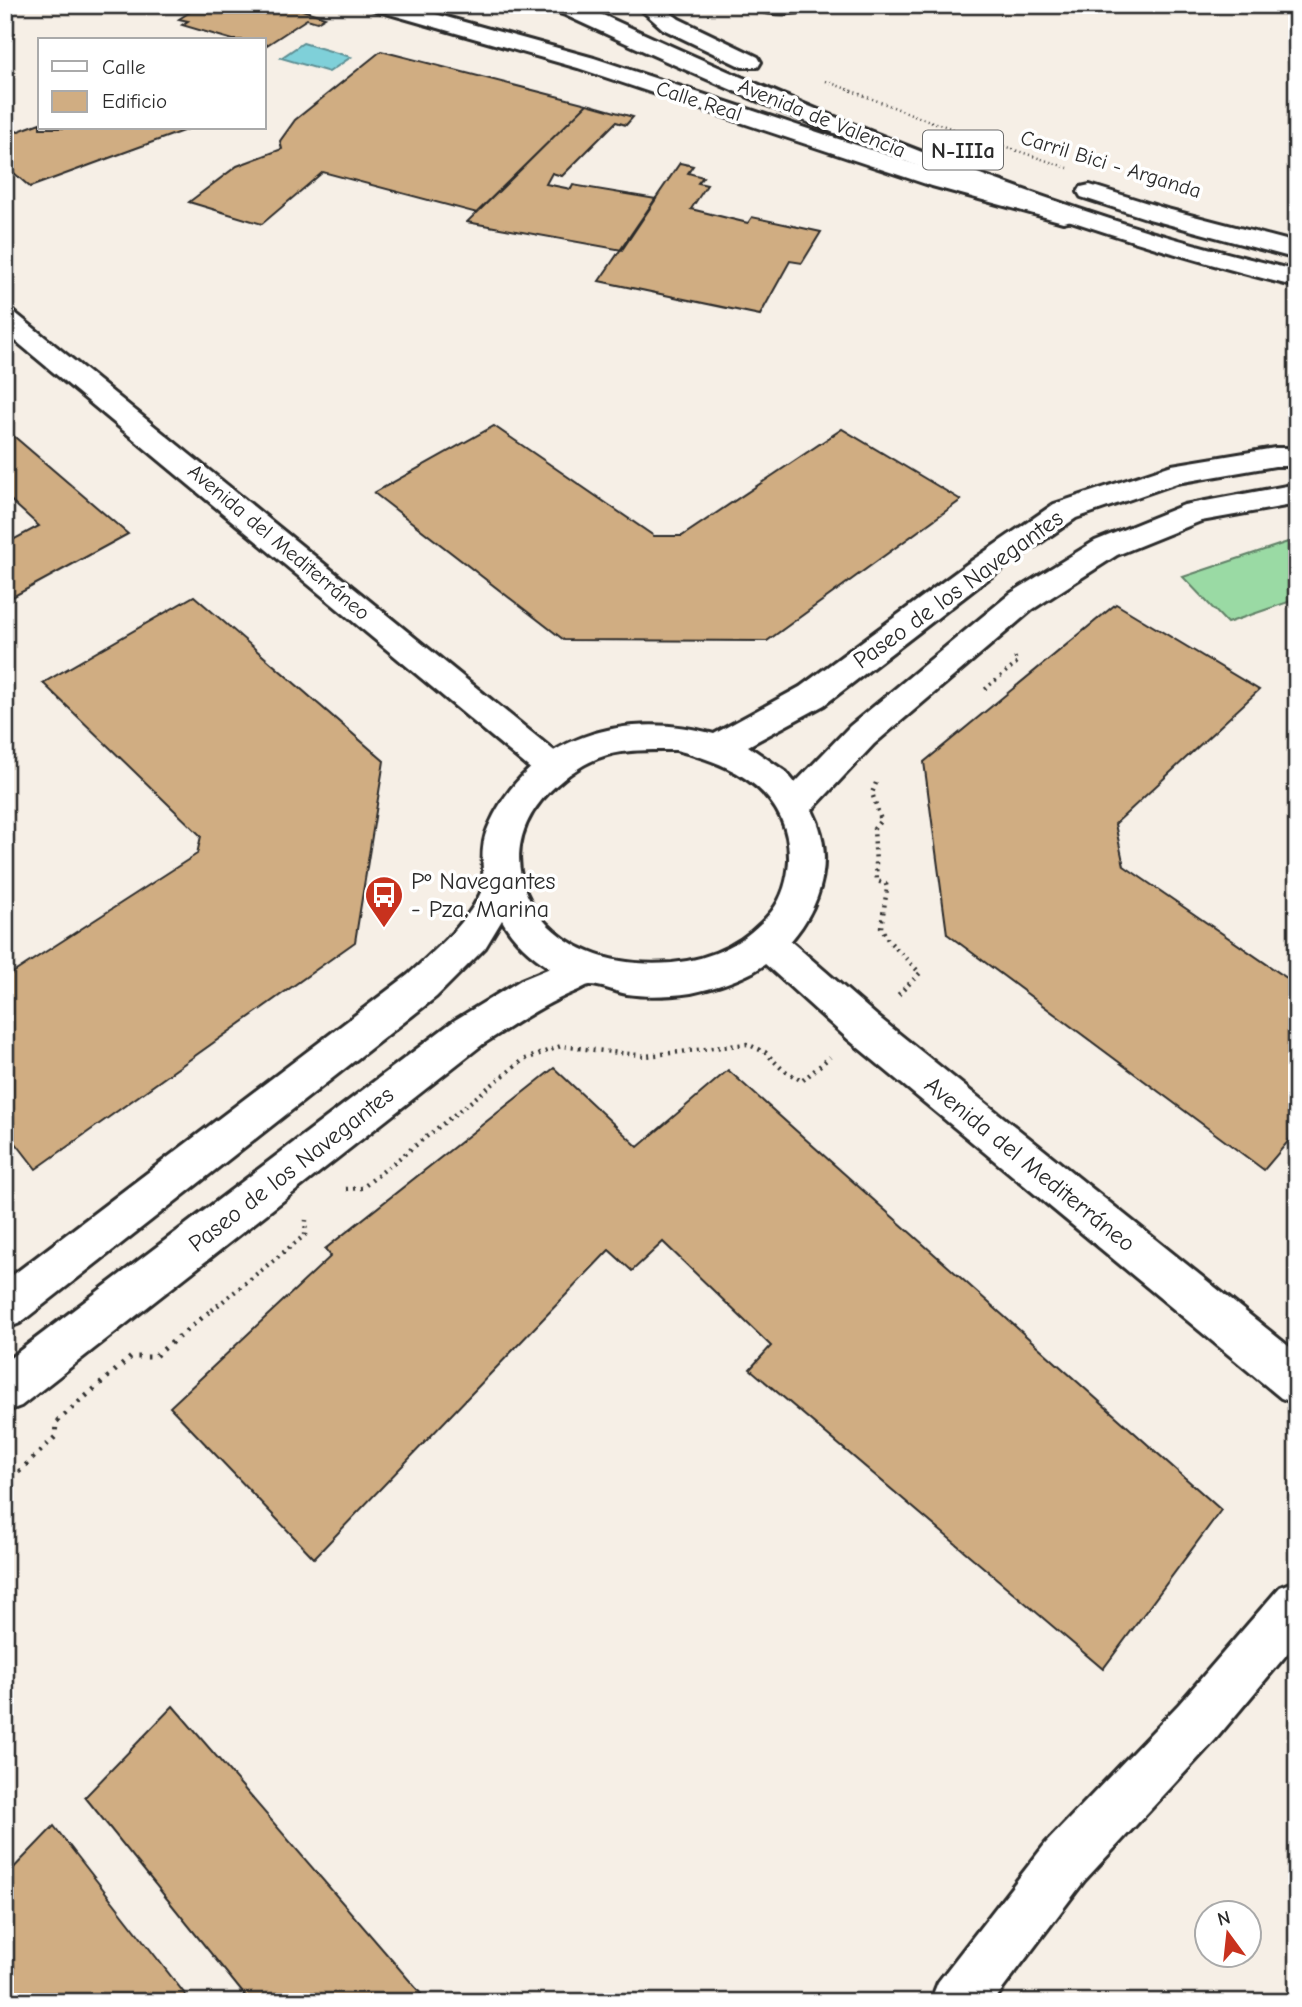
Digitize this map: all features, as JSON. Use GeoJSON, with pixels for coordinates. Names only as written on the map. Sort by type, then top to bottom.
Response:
{"type":"FeatureCollection","features":[{"type":"Feature","properties":{"kind":"main road","name":"Calle Real"},"geometry":{"type":"LineString","coordinates":[[379,5],[586,63],[941,181],[1139,236]]}},
{"type":"Feature","properties":{"kind":"main road","name":"Avenida de Valencia"},"geometry":{"type":"LineString","coordinates":[[553,5],[573,10],[786,106],[952,170],[1139,236],[1297,279]]}},
{"type":"Feature","properties":{"kind":"main road","name":"Avenida de Valencia"},"geometry":{"type":"LineString","coordinates":[[646,5],[671,24],[768,71]]}},
{"type":"Feature","properties":{"kind":"main road"},"geometry":{"type":"LineString","coordinates":[[760,5],[789,8],[806,5]]}},
{"type":"Feature","properties":{"kind":"main road","name":"Avenida de Valencia"},"geometry":{"type":"LineString","coordinates":[[792,83],[867,114]]}},
{"type":"Feature","properties":{"kind":"main road"},"geometry":{"type":"LineString","coordinates":[[1070,177],[1158,214],[1297,251]]}},
{"type":"Feature","properties":{"kind":"main road","name":"Avenida del Mediterráneo"},"geometry":{"type":"LineString","coordinates":[[5,318],[551,767]]}},
{"type":"Feature","properties":{"kind":"main road","name":"Paseo de los Navegantes"},"geometry":{"type":"LineString","coordinates":[[718,747],[813,696],[978,571],[1065,511],[1172,474],[1275,457],[1297,457]]}},
{"type":"Feature","properties":{"kind":"main road","name":"Paseo de los Navegantes"},"geometry":{"type":"LineString","coordinates":[[795,806],[862,735],[1022,601],[1106,548],[1195,512],[1297,494]]}},
{"type":"Feature","properties":{"kind":"main road"},"geometry":{"type":"LineString","coordinates":[[676,737],[718,747],[749,761],[775,782],[795,806],[808,840],[808,877],[794,912],[767,943],[729,966],[684,979],[636,979],[589,970],[550,949],[520,920],[503,886],[499,853],[507,821],[524,792],[551,767],[588,748],[631,738],[676,737]]}},
{"type":"Feature","properties":{"kind":"main road"},"geometry":{"type":"LineString","coordinates":[[5,1308],[422,986],[472,937],[503,886]]}},
{"type":"Feature","properties":{"kind":"main road","name":"Avenida del Mediterráneo"},"geometry":{"type":"LineString","coordinates":[[767,943],[863,1028],[1297,1382]]}},
{"type":"Feature","properties":{"kind":"main road","name":"Paseo de los Navegantes"},"geometry":{"type":"LineString","coordinates":[[5,1390],[469,1032],[535,991],[589,970]]}},
{"type":"Feature","properties":{"kind":"main road"},"geometry":{"type":"LineString","coordinates":[[958,2002],[1065,1862],[1197,1722],[1297,1604]]}},
{"type":"Feature","properties":{"kind":"path","name":"Carril Bici - Arganda"},"geometry":{"type":"LineString","coordinates":[[817,77],[1070,177]]}},
{"type":"Feature","properties":{"kind":"green space"},"geometry":{"type":"Polygon","coordinates":[[[1291,541],[1297,547],[1297,599],[1227,623],[1183,577],[1291,541]]]}},
{"type":"Feature","properties":{"kind":"water"},"geometry":{"type":"Polygon","coordinates":[[[303,43],[351,57],[329,72],[281,58],[303,43]]]}},
{"type":"Feature","properties":{"kind":"building"},"geometry":{"type":"Polygon","coordinates":[[[201,5],[286,5],[325,17],[317,22],[307,19],[266,46],[266,38],[226,38],[182,25],[188,21],[179,19],[201,5]]]}},
{"type":"Feature","properties":{"kind":"building"},"geometry":{"type":"Polygon","coordinates":[[[381,51],[587,104],[477,213],[323,172],[262,224],[189,202],[237,166],[282,149],[280,141],[295,120],[381,51]]]}},
{"type":"Feature","properties":{"kind":"building"},"geometry":{"type":"Polygon","coordinates":[[[587,104],[633,117],[626,125],[616,122],[562,176],[552,173],[546,184],[571,189],[573,185],[656,199],[622,250],[467,222],[587,104]]]}},
{"type":"Feature","properties":{"kind":"building"},"geometry":{"type":"Polygon","coordinates":[[[38,124],[38,130],[186,130],[30,187],[5,165],[5,136],[38,124]]]}},
{"type":"Feature","properties":{"kind":"building"},"geometry":{"type":"Polygon","coordinates":[[[680,163],[693,166],[688,173],[703,177],[698,183],[707,185],[691,209],[748,223],[752,217],[821,232],[802,263],[790,261],[760,315],[599,281],[680,163]]]}},
{"type":"Feature","properties":{"kind":"building"},"geometry":{"type":"Polygon","coordinates":[[[494,426],[654,536],[682,536],[842,429],[961,500],[767,641],[564,640],[374,493],[494,426]]]}},
{"type":"Feature","properties":{"kind":"building"},"geometry":{"type":"Polygon","coordinates":[[[9,432],[128,534],[5,601],[5,544],[39,526],[5,495],[5,434],[9,432]]]}},
{"type":"Feature","properties":{"kind":"building"},"geometry":{"type":"Polygon","coordinates":[[[194,596],[384,761],[355,942],[36,1169],[5,1129],[5,978],[197,854],[201,836],[43,683],[194,596]]]}},
{"type":"Feature","properties":{"kind":"building"},"geometry":{"type":"Polygon","coordinates":[[[1116,604],[1259,690],[1115,824],[1124,866],[1297,985],[1297,1131],[1264,1170],[947,934],[924,762],[1116,604]]]}},
{"type":"Feature","properties":{"kind":"building"},"geometry":{"type":"Polygon","coordinates":[[[554,1068],[638,1147],[728,1070],[1221,1510],[1103,1669],[750,1369],[771,1346],[663,1242],[632,1271],[609,1250],[314,1558],[170,1407],[331,1256],[325,1249],[554,1068]]]}},
{"type":"Feature","properties":{"kind":"building"},"geometry":{"type":"Polygon","coordinates":[[[173,1706],[428,2002],[250,2002],[85,1797],[173,1706]]]}},
{"type":"Feature","properties":{"kind":"building"},"geometry":{"type":"Polygon","coordinates":[[[54,1826],[191,2002],[13,2002],[5,1991],[5,1877],[54,1826]]]}},
{"type":"Feature","properties":{"kind":"place","name":"Pº Navegantes - Pza. Marina"},"geometry":{"type":"Point","coordinates":[384,929]}}]}
